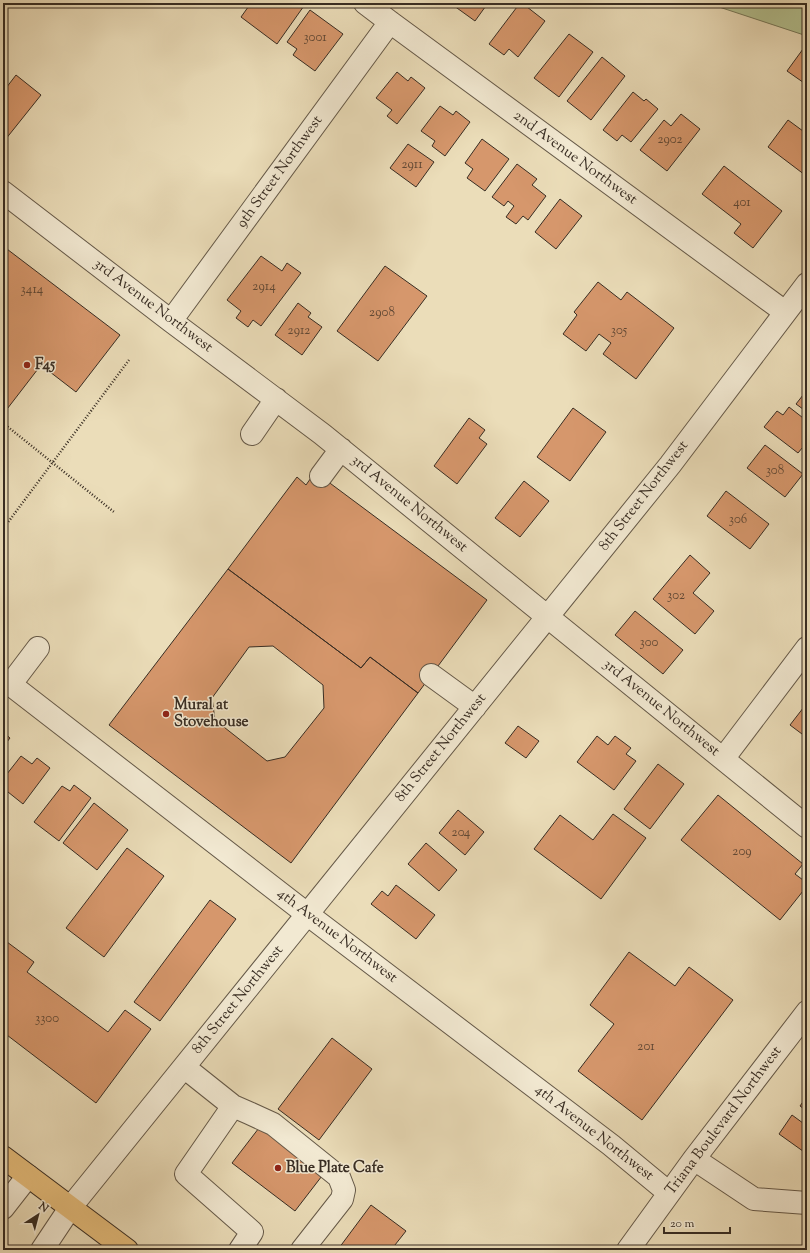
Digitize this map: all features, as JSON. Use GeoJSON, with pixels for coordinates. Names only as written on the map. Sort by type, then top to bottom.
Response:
{"type":"FeatureCollection","features":[{"type":"Feature","properties":{"kind":"main road"},"geometry":{"type":"LineString","coordinates":[[3,1157],[127,1250]]}},
{"type":"Feature","properties":{"kind":"street","name":"2nd Avenue Northwest"},"geometry":{"type":"LineString","coordinates":[[365,3],[785,312]]}},
{"type":"Feature","properties":{"kind":"street","name":"9th Street Northwest"},"geometry":{"type":"LineString","coordinates":[[171,321],[390,22]]}},
{"type":"Feature","properties":{"kind":"street","name":"3rd Avenue Northwest"},"geometry":{"type":"LineString","coordinates":[[3,192],[341,449],[807,827]]}},
{"type":"Feature","properties":{"kind":"street","name":"8th Street Northwest"},"geometry":{"type":"LineString","coordinates":[[42,1250],[70,1208],[670,465],[807,284]]}},
{"type":"Feature","properties":{"kind":"street"},"geometry":{"type":"LineString","coordinates":[[252,434],[276,399]]}},
{"type":"Feature","properties":{"kind":"street"},"geometry":{"type":"LineString","coordinates":[[321,476],[341,449]]}},
{"type":"Feature","properties":{"kind":"street"},"geometry":{"type":"LineString","coordinates":[[7,683],[38,648]]}},
{"type":"Feature","properties":{"kind":"street"},"geometry":{"type":"LineString","coordinates":[[723,759],[807,648]]}},
{"type":"Feature","properties":{"kind":"street"},"geometry":{"type":"LineString","coordinates":[[431,675],[475,707]]}},
{"type":"Feature","properties":{"kind":"street","name":"4th Avenue Northwest"},"geometry":{"type":"LineString","coordinates":[[7,683],[307,914],[611,1145],[669,1193]]}},
{"type":"Feature","properties":{"kind":"street","name":"Triana Boulevard Northwest"},"geometry":{"type":"LineString","coordinates":[[628,1250],[669,1193],[807,1012]]}},
{"type":"Feature","properties":{"kind":"street"},"geometry":{"type":"LineString","coordinates":[[184,1067],[233,1106],[273,1124],[339,1177],[344,1190],[342,1199],[302,1250]]}},
{"type":"Feature","properties":{"kind":"street"},"geometry":{"type":"LineString","coordinates":[[233,1106],[186,1174],[252,1232],[240,1250]]}},
{"type":"Feature","properties":{"kind":"street"},"geometry":{"type":"LineString","coordinates":[[694,1160],[754,1199],[807,1203]]}},
{"type":"Feature","properties":{"kind":"street"},"geometry":{"type":"LineString","coordinates":[[3,1208],[28,1176]]}},
{"type":"Feature","properties":{"kind":"path"},"geometry":{"type":"LineString","coordinates":[[3,529],[129,360]]}},
{"type":"Feature","properties":{"kind":"path"},"geometry":{"type":"LineString","coordinates":[[3,423],[114,512]]}},
{"type":"Feature","properties":{"kind":"green space"},"geometry":{"type":"Polygon","coordinates":[[[707,3],[807,3],[807,36],[707,3]]]}},
{"type":"Feature","properties":{"kind":"building"},"geometry":{"type":"Polygon","coordinates":[[[251,3],[306,3],[277,44],[241,17],[251,3]]]}},
{"type":"Feature","properties":{"kind":"building"},"geometry":{"type":"Polygon","coordinates":[[[450,3],[488,3],[475,21],[450,3]]]}},
{"type":"Feature","properties":{"kind":"building"},"geometry":{"type":"Polygon","coordinates":[[[520,3],[545,21],[518,57],[509,49],[504,55],[489,44],[520,3]]]}},
{"type":"Feature","properties":{"kind":"building"},"geometry":{"type":"Polygon","coordinates":[[[310,10],[343,34],[315,71],[293,55],[297,49],[287,42],[310,10]]]}},
{"type":"Feature","properties":{"kind":"building"},"geometry":{"type":"Polygon","coordinates":[[[569,34],[593,52],[559,97],[534,78],[569,34]]]}},
{"type":"Feature","properties":{"kind":"building"},"geometry":{"type":"Polygon","coordinates":[[[803,49],[807,53],[807,85],[787,71],[803,49]]]}},
{"type":"Feature","properties":{"kind":"building"},"geometry":{"type":"Polygon","coordinates":[[[602,57],[625,76],[591,120],[567,101],[602,57]]]}},
{"type":"Feature","properties":{"kind":"building"},"geometry":{"type":"Polygon","coordinates":[[[397,72],[408,81],[411,77],[425,88],[397,124],[387,116],[392,110],[376,98],[397,72]]]}},
{"type":"Feature","properties":{"kind":"building"},"geometry":{"type":"Polygon","coordinates":[[[16,75],[41,95],[5,140],[3,138],[3,92],[16,75]]]}},
{"type":"Feature","properties":{"kind":"building"},"geometry":{"type":"Polygon","coordinates":[[[633,92],[644,101],[646,99],[658,109],[631,142],[622,135],[617,141],[603,130],[633,92]]]}},
{"type":"Feature","properties":{"kind":"building"},"geometry":{"type":"Polygon","coordinates":[[[440,106],[453,115],[456,111],[470,122],[445,156],[432,146],[435,141],[421,131],[440,106]]]}},
{"type":"Feature","properties":{"kind":"building"},"geometry":{"type":"Polygon","coordinates":[[[681,114],[700,129],[667,171],[640,150],[664,120],[671,126],[681,114]]]}},
{"type":"Feature","properties":{"kind":"building"},"geometry":{"type":"Polygon","coordinates":[[[788,120],[807,134],[807,171],[805,175],[768,147],[788,120]]]}},
{"type":"Feature","properties":{"kind":"building"},"geometry":{"type":"Polygon","coordinates":[[[482,139],[509,159],[485,191],[467,178],[473,169],[465,163],[482,139]]]}},
{"type":"Feature","properties":{"kind":"building"},"geometry":{"type":"Polygon","coordinates":[[[408,144],[434,162],[416,187],[390,168],[408,144]]]}},
{"type":"Feature","properties":{"kind":"building"},"geometry":{"type":"Polygon","coordinates":[[[517,164],[537,179],[532,185],[546,196],[528,220],[523,216],[516,224],[506,217],[514,206],[508,201],[504,206],[492,197],[517,164]]]}},
{"type":"Feature","properties":{"kind":"building"},"geometry":{"type":"Polygon","coordinates":[[[724,166],[782,211],[753,248],[734,233],[741,224],[702,194],[724,166]]]}},
{"type":"Feature","properties":{"kind":"building"},"geometry":{"type":"Polygon","coordinates":[[[560,199],[582,216],[556,249],[535,232],[560,199]]]}},
{"type":"Feature","properties":{"kind":"building"},"geometry":{"type":"Polygon","coordinates":[[[3,246],[120,335],[76,392],[41,365],[4,413],[3,246]]]}},
{"type":"Feature","properties":{"kind":"building"},"geometry":{"type":"Polygon","coordinates":[[[261,256],[282,271],[287,263],[301,273],[261,326],[253,320],[248,327],[236,318],[241,311],[227,300],[261,256]]]}},
{"type":"Feature","properties":{"kind":"building"},"geometry":{"type":"Polygon","coordinates":[[[385,266],[427,296],[378,361],[337,331],[385,266]]]}},
{"type":"Feature","properties":{"kind":"building"},"geometry":{"type":"Polygon","coordinates":[[[598,282],[621,300],[627,292],[674,328],[636,379],[603,354],[611,343],[599,334],[586,351],[563,334],[577,315],[574,312],[598,282]]]}},
{"type":"Feature","properties":{"kind":"building"},"geometry":{"type":"Polygon","coordinates":[[[298,303],[311,313],[308,317],[322,327],[302,355],[275,335],[298,303]]]}},
{"type":"Feature","properties":{"kind":"building"},"geometry":{"type":"Polygon","coordinates":[[[807,372],[807,381],[803,378],[807,372]]]}},
{"type":"Feature","properties":{"kind":"building"},"geometry":{"type":"Polygon","coordinates":[[[807,390],[807,412],[796,404],[807,390]]]}},
{"type":"Feature","properties":{"kind":"building"},"geometry":{"type":"Polygon","coordinates":[[[789,407],[807,421],[807,442],[798,453],[764,427],[777,411],[783,415],[789,407]]]}},
{"type":"Feature","properties":{"kind":"building"},"geometry":{"type":"Polygon","coordinates":[[[573,408],[606,432],[570,481],[537,457],[573,408]]]}},
{"type":"Feature","properties":{"kind":"building"},"geometry":{"type":"Polygon","coordinates":[[[469,418],[485,430],[479,438],[487,444],[457,484],[434,466],[469,418]]]}},
{"type":"Feature","properties":{"kind":"building"},"geometry":{"type":"Polygon","coordinates":[[[765,445],[803,474],[785,497],[747,468],[765,445]]]}},
{"type":"Feature","properties":{"kind":"building"},"geometry":{"type":"Polygon","coordinates":[[[315,472],[487,600],[418,693],[370,657],[361,668],[228,569],[297,477],[306,485],[315,472]]]}},
{"type":"Feature","properties":{"kind":"building"},"geometry":{"type":"Polygon","coordinates":[[[524,481],[549,501],[520,537],[495,518],[524,481]]]}},
{"type":"Feature","properties":{"kind":"building"},"geometry":{"type":"Polygon","coordinates":[[[726,491],[769,524],[750,549],[707,516],[726,491]]]}},
{"type":"Feature","properties":{"kind":"building"},"geometry":{"type":"Polygon","coordinates":[[[690,555],[710,573],[693,593],[714,611],[695,634],[653,599],[690,555]]]}},
{"type":"Feature","properties":{"kind":"building","name":"Mural at Stovehouse"},"geometry":{"type":"Polygon","coordinates":[[[228,569],[361,668],[370,657],[418,693],[291,863],[109,725],[228,569]],[[273,646],[249,647],[212,698],[215,720],[267,761],[285,757],[324,708],[323,685],[273,646]]]}},
{"type":"Feature","properties":{"kind":"building"},"geometry":{"type":"Polygon","coordinates":[[[635,611],[683,650],[663,674],[615,635],[635,611]]]}},
{"type":"Feature","properties":{"kind":"building"},"geometry":{"type":"Polygon","coordinates":[[[807,703],[807,728],[802,734],[790,725],[807,703]]]}},
{"type":"Feature","properties":{"kind":"building"},"geometry":{"type":"Polygon","coordinates":[[[518,726],[539,741],[526,758],[505,743],[518,726]]]}},
{"type":"Feature","properties":{"kind":"building"},"geometry":{"type":"Polygon","coordinates":[[[3,732],[10,738],[3,747],[3,732]]]}},
{"type":"Feature","properties":{"kind":"building"},"geometry":{"type":"Polygon","coordinates":[[[597,736],[608,745],[615,736],[631,748],[626,754],[636,761],[614,790],[577,762],[597,736]]]}},
{"type":"Feature","properties":{"kind":"building"},"geometry":{"type":"Polygon","coordinates":[[[21,756],[32,764],[37,758],[50,768],[23,804],[3,788],[3,779],[21,756]]]}},
{"type":"Feature","properties":{"kind":"building"},"geometry":{"type":"Polygon","coordinates":[[[658,764],[684,784],[650,829],[624,809],[658,764]]]}},
{"type":"Feature","properties":{"kind":"building"},"geometry":{"type":"Polygon","coordinates":[[[74,785],[91,798],[59,841],[34,822],[62,786],[70,791],[74,785]]]}},
{"type":"Feature","properties":{"kind":"building"},"geometry":{"type":"Polygon","coordinates":[[[718,795],[803,864],[795,874],[807,883],[807,886],[780,920],[681,840],[718,795]]]}},
{"type":"Feature","properties":{"kind":"building"},"geometry":{"type":"Polygon","coordinates":[[[94,803],[128,830],[97,870],[63,843],[94,803]]]}},
{"type":"Feature","properties":{"kind":"building"},"geometry":{"type":"Polygon","coordinates":[[[458,810],[484,832],[465,855],[439,833],[458,810]]]}},
{"type":"Feature","properties":{"kind":"building"},"geometry":{"type":"Polygon","coordinates":[[[613,814],[646,838],[601,899],[534,849],[560,815],[593,840],[613,814]]]}},
{"type":"Feature","properties":{"kind":"building"},"geometry":{"type":"Polygon","coordinates":[[[426,843],[457,870],[439,891],[408,864],[426,843]]]}},
{"type":"Feature","properties":{"kind":"building"},"geometry":{"type":"Polygon","coordinates":[[[127,848],[164,876],[104,957],[66,928],[127,848]]]}},
{"type":"Feature","properties":{"kind":"building"},"geometry":{"type":"Polygon","coordinates":[[[396,885],[435,915],[416,939],[371,904],[382,891],[388,896],[396,885]]]}},
{"type":"Feature","properties":{"kind":"building"},"geometry":{"type":"Polygon","coordinates":[[[210,900],[236,919],[160,1021],[134,1002],[210,900]]]}},
{"type":"Feature","properties":{"kind":"building"},"geometry":{"type":"Polygon","coordinates":[[[3,939],[34,962],[27,972],[108,1032],[125,1010],[151,1029],[96,1103],[3,1032],[3,939]]]}},
{"type":"Feature","properties":{"kind":"building"},"geometry":{"type":"Polygon","coordinates":[[[629,952],[675,986],[689,967],[733,1000],[642,1120],[578,1071],[614,1024],[590,1005],[629,952]]]}},
{"type":"Feature","properties":{"kind":"building"},"geometry":{"type":"Polygon","coordinates":[[[332,1038],[372,1069],[319,1140],[278,1109],[332,1038]]]}},
{"type":"Feature","properties":{"kind":"building"},"geometry":{"type":"Polygon","coordinates":[[[807,1096],[807,1111],[800,1106],[807,1096]]]}},
{"type":"Feature","properties":{"kind":"building"},"geometry":{"type":"Polygon","coordinates":[[[792,1115],[807,1126],[807,1154],[779,1134],[792,1115]]]}},
{"type":"Feature","properties":{"kind":"building","name":"Blue Plate Cafe"},"geometry":{"type":"Polygon","coordinates":[[[262,1124],[325,1172],[295,1211],[232,1163],[262,1124]]]}},
{"type":"Feature","properties":{"kind":"building"},"geometry":{"type":"Polygon","coordinates":[[[371,1205],[406,1231],[391,1250],[341,1250],[339,1248],[371,1205]]]}},
{"type":"Feature","properties":{"kind":"place","name":"F45"},"geometry":{"type":"Point","coordinates":[27,365]}},
{"type":"Feature","properties":{"kind":"place","name":"Mural at Stovehouse"},"geometry":{"type":"Point","coordinates":[166,714]}},
{"type":"Feature","properties":{"kind":"place","name":"Blue Plate Cafe"},"geometry":{"type":"Point","coordinates":[278,1168]}}]}
